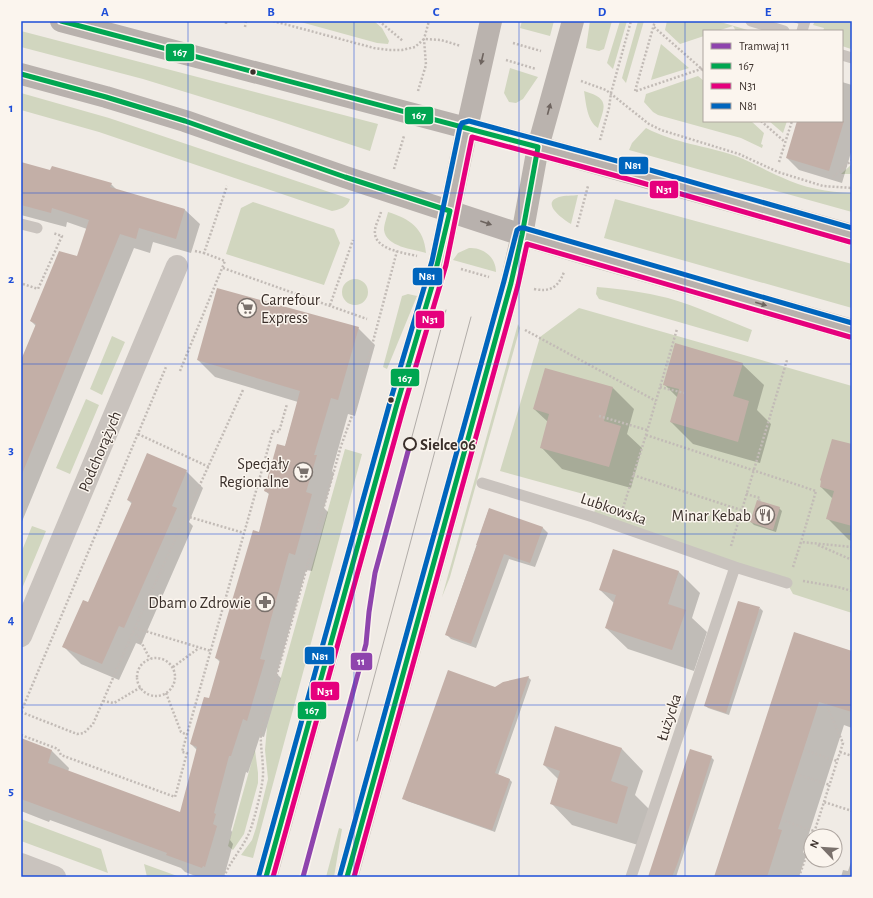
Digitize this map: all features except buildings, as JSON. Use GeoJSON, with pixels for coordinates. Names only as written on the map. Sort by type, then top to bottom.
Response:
{"type":"FeatureCollection","features":[{"type":"Feature","properties":{"kind":"main road"},"geometry":{"type":"LineString","coordinates":[[61,21],[538,147],[852,234]]}},
{"type":"Feature","properties":{"kind":"main road"},"geometry":{"type":"LineString","coordinates":[[266,877],[391,426],[436,274],[466,128],[491,21]]}},
{"type":"Feature","properties":{"kind":"main road"},"geometry":{"type":"LineString","coordinates":[[347,877],[511,283],[522,235],[538,147],[573,21]]}},
{"type":"Feature","properties":{"kind":"main road"},"geometry":{"type":"LineString","coordinates":[[21,74],[106,97],[185,121],[522,235],[597,258],[852,330]]}},
{"type":"Feature","properties":{"kind":"street","name":"Podchorążych"},"geometry":{"type":"LineString","coordinates":[[21,636],[178,266]]}},
{"type":"Feature","properties":{"kind":"street"},"geometry":{"type":"LineString","coordinates":[[21,864],[56,877]]}},
{"type":"Feature","properties":{"kind":"lane"},"geometry":{"type":"LineString","coordinates":[[751,21],[781,30]]}},
{"type":"Feature","properties":{"kind":"lane"},"geometry":{"type":"LineString","coordinates":[[21,224],[37,228]]}},
{"type":"Feature","properties":{"kind":"lane","name":"Lubkowska"},"geometry":{"type":"LineString","coordinates":[[482,483],[617,525],[730,565],[788,582]]}},
{"type":"Feature","properties":{"kind":"lane","name":"Łużycka"},"geometry":{"type":"LineString","coordinates":[[631,877],[730,565]]}},
{"type":"Feature","properties":{"kind":"path"},"geometry":{"type":"LineString","coordinates":[[245,27],[246,21]]}},
{"type":"Feature","properties":{"kind":"path"},"geometry":{"type":"LineString","coordinates":[[273,21],[374,48],[389,50],[402,50],[414,47],[424,39],[441,40],[455,44]]}},
{"type":"Feature","properties":{"kind":"path"},"geometry":{"type":"LineString","coordinates":[[379,21],[402,41]]}},
{"type":"Feature","properties":{"kind":"path"},"geometry":{"type":"LineString","coordinates":[[426,65],[424,39],[429,21]]}},
{"type":"Feature","properties":{"kind":"path"},"geometry":{"type":"LineString","coordinates":[[603,131],[611,93],[631,21]]}},
{"type":"Feature","properties":{"kind":"path"},"geometry":{"type":"LineString","coordinates":[[654,27],[702,68],[635,92],[655,21]]}},
{"type":"Feature","properties":{"kind":"path"},"geometry":{"type":"LineString","coordinates":[[513,42],[547,53]]}},
{"type":"Feature","properties":{"kind":"path"},"geometry":{"type":"LineString","coordinates":[[508,60],[541,70]]}},
{"type":"Feature","properties":{"kind":"path"},"geometry":{"type":"LineString","coordinates":[[581,81],[603,88],[649,124],[661,130],[739,154],[778,172],[823,186],[852,188]]}},
{"type":"Feature","properties":{"kind":"path"},"geometry":{"type":"LineString","coordinates":[[762,122],[785,142]]}},
{"type":"Feature","properties":{"kind":"path"},"geometry":{"type":"LineString","coordinates":[[779,162],[792,122]]}},
{"type":"Feature","properties":{"kind":"path"},"geometry":{"type":"LineString","coordinates":[[399,154],[406,132]]}},
{"type":"Feature","properties":{"kind":"path"},"geometry":{"type":"LineString","coordinates":[[833,177],[852,160]]}},
{"type":"Feature","properties":{"kind":"path"},"geometry":{"type":"LineString","coordinates":[[180,371],[225,262],[204,253],[226,186]]}},
{"type":"Feature","properties":{"kind":"path"},"geometry":{"type":"LineString","coordinates":[[577,225],[586,194]]}},
{"type":"Feature","properties":{"kind":"path"},"geometry":{"type":"LineString","coordinates":[[383,207],[376,228],[375,235],[378,241],[397,251],[420,257]]}},
{"type":"Feature","properties":{"kind":"path"},"geometry":{"type":"LineString","coordinates":[[23,284],[38,289],[62,236],[37,228]]}},
{"type":"Feature","properties":{"kind":"path"},"geometry":{"type":"LineString","coordinates":[[330,305],[353,240]]}},
{"type":"Feature","properties":{"kind":"path"},"geometry":{"type":"LineString","coordinates":[[224,877],[228,866],[247,837],[251,828],[263,771],[260,745],[261,731],[341,446],[357,402],[397,251]]}},
{"type":"Feature","properties":{"kind":"path"},"geometry":{"type":"LineString","coordinates":[[223,268],[367,319]]}},
{"type":"Feature","properties":{"kind":"path"},"geometry":{"type":"LineString","coordinates":[[458,268],[494,278]]}},
{"type":"Feature","properties":{"kind":"path"},"geometry":{"type":"LineString","coordinates":[[530,288],[543,291],[553,288],[560,281],[565,268]]}},
{"type":"Feature","properties":{"kind":"path"},"geometry":{"type":"LineString","coordinates":[[617,525],[646,435],[676,329]]}},
{"type":"Feature","properties":{"kind":"path"},"geometry":{"type":"LineString","coordinates":[[525,330],[656,401]]}},
{"type":"Feature","properties":{"kind":"path"},"geometry":{"type":"LineString","coordinates":[[730,565],[746,494],[787,360]]}},
{"type":"Feature","properties":{"kind":"path"},"geometry":{"type":"LineString","coordinates":[[166,367],[21,712],[77,734],[84,733],[93,724],[133,632],[243,390]]}},
{"type":"Feature","properties":{"kind":"path"},"geometry":{"type":"LineString","coordinates":[[660,387],[684,393]]}},
{"type":"Feature","properties":{"kind":"path"},"geometry":{"type":"LineString","coordinates":[[21,735],[58,749],[61,755],[175,796],[187,753],[182,752],[273,431],[279,432],[287,404]]}},
{"type":"Feature","properties":{"kind":"path"},"geometry":{"type":"LineString","coordinates":[[599,416],[647,430]]}},
{"type":"Feature","properties":{"kind":"path"},"geometry":{"type":"LineString","coordinates":[[138,434],[209,466]]}},
{"type":"Feature","properties":{"kind":"path"},"geometry":{"type":"LineString","coordinates":[[646,435],[816,491],[788,582]]}},
{"type":"Feature","properties":{"kind":"path"},"geometry":{"type":"LineString","coordinates":[[633,475],[742,510]]}},
{"type":"Feature","properties":{"kind":"path"},"geometry":{"type":"LineString","coordinates":[[746,494],[760,498],[759,501]]}},
{"type":"Feature","properties":{"kind":"path"},"geometry":{"type":"LineString","coordinates":[[186,516],[244,533]]}},
{"type":"Feature","properties":{"kind":"path"},"geometry":{"type":"LineString","coordinates":[[801,542],[852,547]]}},
{"type":"Feature","properties":{"kind":"path"},"geometry":{"type":"LineString","coordinates":[[815,544],[852,560]]}},
{"type":"Feature","properties":{"kind":"path"},"geometry":{"type":"LineString","coordinates":[[788,582],[793,580],[809,582],[852,591]]}},
{"type":"Feature","properties":{"kind":"path"},"geometry":{"type":"LineString","coordinates":[[135,628],[211,651]]}},
{"type":"Feature","properties":{"kind":"path"},"geometry":{"type":"LineString","coordinates":[[133,632],[138,636],[150,659]]}},
{"type":"Feature","properties":{"kind":"path"},"geometry":{"type":"LineString","coordinates":[[173,668],[198,648]]}},
{"type":"Feature","properties":{"kind":"path"},"geometry":{"type":"LineString","coordinates":[[150,659],[164,659],[169,662],[173,668],[175,680],[172,687],[166,693],[150,695],[143,690],[139,684],[138,676],[140,668],[144,662],[150,659]]}},
{"type":"Feature","properties":{"kind":"path"},"geometry":{"type":"LineString","coordinates":[[103,701],[114,704],[141,687]]}},
{"type":"Feature","properties":{"kind":"path"},"geometry":{"type":"LineString","coordinates":[[166,693],[181,732],[187,735]]}},
{"type":"Feature","properties":{"kind":"path"},"geometry":{"type":"LineString","coordinates":[[815,828],[843,743],[826,704]]}},
{"type":"Feature","properties":{"kind":"path"},"geometry":{"type":"LineString","coordinates":[[804,750],[837,761]]}},
{"type":"Feature","properties":{"kind":"path"},"geometry":{"type":"LineString","coordinates":[[840,752],[852,756]]}},
{"type":"Feature","properties":{"kind":"path"},"geometry":{"type":"LineString","coordinates":[[796,774],[830,785]]}},
{"type":"Feature","properties":{"kind":"path"},"geometry":{"type":"LineString","coordinates":[[824,802],[852,811]]}},
{"type":"Feature","properties":{"kind":"path"},"geometry":{"type":"LineString","coordinates":[[781,820],[805,828]]}},
{"type":"Feature","properties":{"kind":"path"},"geometry":{"type":"LineString","coordinates":[[800,877],[803,867]]}},
{"type":"Feature","properties":{"kind":"green space"},"geometry":{"type":"Polygon","coordinates":[[[297,21],[374,21],[382,28],[389,41],[388,44],[377,43],[297,21]]]}},
{"type":"Feature","properties":{"kind":"green space"},"geometry":{"type":"Polygon","coordinates":[[[522,21],[554,21],[550,36],[520,28],[522,21]]]}},
{"type":"Feature","properties":{"kind":"green space"},"geometry":{"type":"Polygon","coordinates":[[[590,21],[612,21],[604,49],[599,51],[586,48],[590,21]]]}},
{"type":"Feature","properties":{"kind":"green space"},"geometry":{"type":"Polygon","coordinates":[[[620,21],[627,21],[613,69],[607,63],[620,21]]]}},
{"type":"Feature","properties":{"kind":"green space"},"geometry":{"type":"Polygon","coordinates":[[[638,21],[644,21],[626,83],[622,78],[638,21]]]}},
{"type":"Feature","properties":{"kind":"green space"},"geometry":{"type":"Polygon","coordinates":[[[667,21],[717,21],[748,30],[735,30],[733,26],[720,30],[703,30],[703,36],[680,44],[665,30],[667,21]]]}},
{"type":"Feature","properties":{"kind":"green space"},"geometry":{"type":"Polygon","coordinates":[[[815,21],[852,21],[851,49],[843,46],[843,30],[823,30],[824,28],[813,25],[815,21]]]}},
{"type":"Feature","properties":{"kind":"green space"},"geometry":{"type":"Polygon","coordinates":[[[21,31],[378,124],[370,151],[143,79],[21,47],[21,31]]]}},
{"type":"Feature","properties":{"kind":"green space"},"geometry":{"type":"Polygon","coordinates":[[[661,44],[689,68],[651,80],[661,44]]]}},
{"type":"Feature","properties":{"kind":"green space"},"geometry":{"type":"Polygon","coordinates":[[[510,68],[538,77],[523,99],[516,103],[509,102],[504,93],[510,68]]]}},
{"type":"Feature","properties":{"kind":"green space"},"geometry":{"type":"Polygon","coordinates":[[[698,76],[703,80],[703,122],[752,122],[764,133],[761,144],[763,145],[762,148],[741,138],[658,115],[653,112],[644,102],[646,94],[698,76]]]}},
{"type":"Feature","properties":{"kind":"green space"},"geometry":{"type":"Polygon","coordinates":[[[584,91],[602,100],[604,108],[598,128],[591,121],[589,116],[584,91]]]}},
{"type":"Feature","properties":{"kind":"green space"},"geometry":{"type":"Polygon","coordinates":[[[21,93],[109,118],[350,199],[345,206],[332,211],[99,132],[21,110],[21,93]]]}},
{"type":"Feature","properties":{"kind":"green space"},"geometry":{"type":"Polygon","coordinates":[[[770,122],[787,122],[783,133],[770,122]]]}},
{"type":"Feature","properties":{"kind":"green space"},"geometry":{"type":"Polygon","coordinates":[[[646,128],[679,141],[736,156],[775,175],[807,187],[834,192],[852,193],[852,212],[629,150],[632,143],[646,128]]]}},
{"type":"Feature","properties":{"kind":"green space"},"geometry":{"type":"Polygon","coordinates":[[[852,164],[852,174],[841,174],[852,164]]]}},
{"type":"Feature","properties":{"kind":"green space"},"geometry":{"type":"Polygon","coordinates":[[[578,195],[571,224],[555,211],[552,207],[552,203],[559,197],[578,195]]]}},
{"type":"Feature","properties":{"kind":"green space"},"geometry":{"type":"Polygon","coordinates":[[[615,199],[852,264],[852,308],[604,238],[615,199]]]}},
{"type":"Feature","properties":{"kind":"green space"},"geometry":{"type":"Polygon","coordinates":[[[253,202],[334,229],[340,243],[324,285],[226,254],[241,208],[253,202]]]}},
{"type":"Feature","properties":{"kind":"green space"},"geometry":{"type":"Polygon","coordinates":[[[388,212],[409,221],[419,231],[425,244],[426,253],[395,244],[386,236],[384,230],[388,212]]]}},
{"type":"Feature","properties":{"kind":"green space"},"geometry":{"type":"Polygon","coordinates":[[[469,248],[479,249],[488,254],[494,262],[496,272],[453,260],[458,253],[469,248]]]}},
{"type":"Feature","properties":{"kind":"green space"},"geometry":{"type":"Polygon","coordinates":[[[355,279],[364,283],[368,292],[364,301],[355,305],[346,301],[342,292],[346,283],[355,279]]]}},
{"type":"Feature","properties":{"kind":"green space"},"geometry":{"type":"Polygon","coordinates":[[[597,287],[632,291],[668,298],[752,330],[748,342],[599,299],[596,294],[597,287]]]}},
{"type":"Feature","properties":{"kind":"green space"},"geometry":{"type":"Polygon","coordinates":[[[408,294],[417,296],[387,369],[383,367],[402,296],[408,294]]]}},
{"type":"Feature","properties":{"kind":"green space"},"geometry":{"type":"Polygon","coordinates":[[[579,308],[852,386],[852,613],[793,594],[787,583],[593,517],[598,498],[500,471],[540,337],[579,308]]]}},
{"type":"Feature","properties":{"kind":"green space"},"geometry":{"type":"Polygon","coordinates":[[[518,324],[520,328],[450,577],[442,597],[518,324]]]}},
{"type":"Feature","properties":{"kind":"green space"},"geometry":{"type":"Polygon","coordinates":[[[112,336],[125,342],[102,395],[90,389],[112,336]]]}},
{"type":"Feature","properties":{"kind":"green space"},"geometry":{"type":"Polygon","coordinates":[[[86,399],[99,405],[70,474],[56,468],[86,399]]]}},
{"type":"Feature","properties":{"kind":"green space"},"geometry":{"type":"Polygon","coordinates":[[[345,449],[362,454],[253,858],[241,855],[252,840],[268,779],[265,750],[267,727],[345,449]]]}},
{"type":"Feature","properties":{"kind":"green space"},"geometry":{"type":"Polygon","coordinates":[[[32,526],[46,531],[21,591],[21,553],[32,526]]]}},
{"type":"Feature","properties":{"kind":"green space"},"geometry":{"type":"Polygon","coordinates":[[[255,750],[258,783],[244,834],[233,850],[228,846],[255,750]]]}},
{"type":"Feature","properties":{"kind":"green space"},"geometry":{"type":"Polygon","coordinates":[[[21,819],[101,849],[108,873],[21,841],[21,819]]]}},
{"type":"Feature","properties":{"kind":"green space"},"geometry":{"type":"Polygon","coordinates":[[[339,828],[342,829],[334,877],[326,877],[339,828]]]}},
{"type":"Feature","properties":{"kind":"green space"},"geometry":{"type":"Polygon","coordinates":[[[144,864],[180,877],[147,877],[144,864]]]}},
{"type":"Feature","properties":{"kind":"tram line"},"geometry":{"type":"LineString","coordinates":[[410,444],[446,310]]}},
{"type":"Feature","properties":{"kind":"tram line"},"geometry":{"type":"LineString","coordinates":[[357,741],[471,317]]}},
{"type":"Feature","properties":{"kind":"tram line","name":"11"},"geometry":{"type":"LineString","coordinates":[[303,877],[366,644],[375,573],[410,444]]}},
{"type":"Feature","properties":{"kind":"transit line","name":"167"},"geometry":{"type":"LineString","coordinates":[[61,21],[538,147]]}},
{"type":"Feature","properties":{"kind":"transit line","name":"167"},"geometry":{"type":"LineString","coordinates":[[21,74],[106,97],[185,121],[345,177],[450,211]]}},
{"type":"Feature","properties":{"kind":"transit line","name":"N81"},"geometry":{"type":"LineString","coordinates":[[259,875],[390,402],[432,261],[462,123],[469,121],[643,168],[852,228]]}},
{"type":"Feature","properties":{"kind":"transit line","name":"N31"},"geometry":{"type":"LineString","coordinates":[[273,877],[404,406],[446,265],[472,137],[639,182],[850,242]]}},
{"type":"Feature","properties":{"kind":"transit line","name":"167"},"geometry":{"type":"LineString","coordinates":[[347,877],[511,283],[522,235],[538,147]]}},
{"type":"Feature","properties":{"kind":"transit line","name":"167"},"geometry":{"type":"LineString","coordinates":[[266,877],[397,404],[432,286],[450,211]]}},
{"type":"Feature","properties":{"kind":"transit line","name":"N81"},"geometry":{"type":"LineString","coordinates":[[340,875],[517,230],[524,228],[852,323]]}},
{"type":"Feature","properties":{"kind":"transit line","name":"N31"},"geometry":{"type":"LineString","coordinates":[[354,877],[518,285],[527,244],[850,337]]}},
{"type":"Feature","properties":{"kind":"place","name":"Carrefour Express"},"geometry":{"type":"Point","coordinates":[247,308]}},
{"type":"Feature","properties":{"kind":"place","name":"Sielce 06"},"geometry":{"type":"Point","coordinates":[410,444]}},
{"type":"Feature","properties":{"kind":"place","name":"Specjały Regionalne"},"geometry":{"type":"Point","coordinates":[303,472]}},
{"type":"Feature","properties":{"kind":"place","name":"Minar Kebab"},"geometry":{"type":"Point","coordinates":[765,515]}},
{"type":"Feature","properties":{"kind":"place","name":"Dbam o Zdrowie"},"geometry":{"type":"Point","coordinates":[265,602]}}]}
